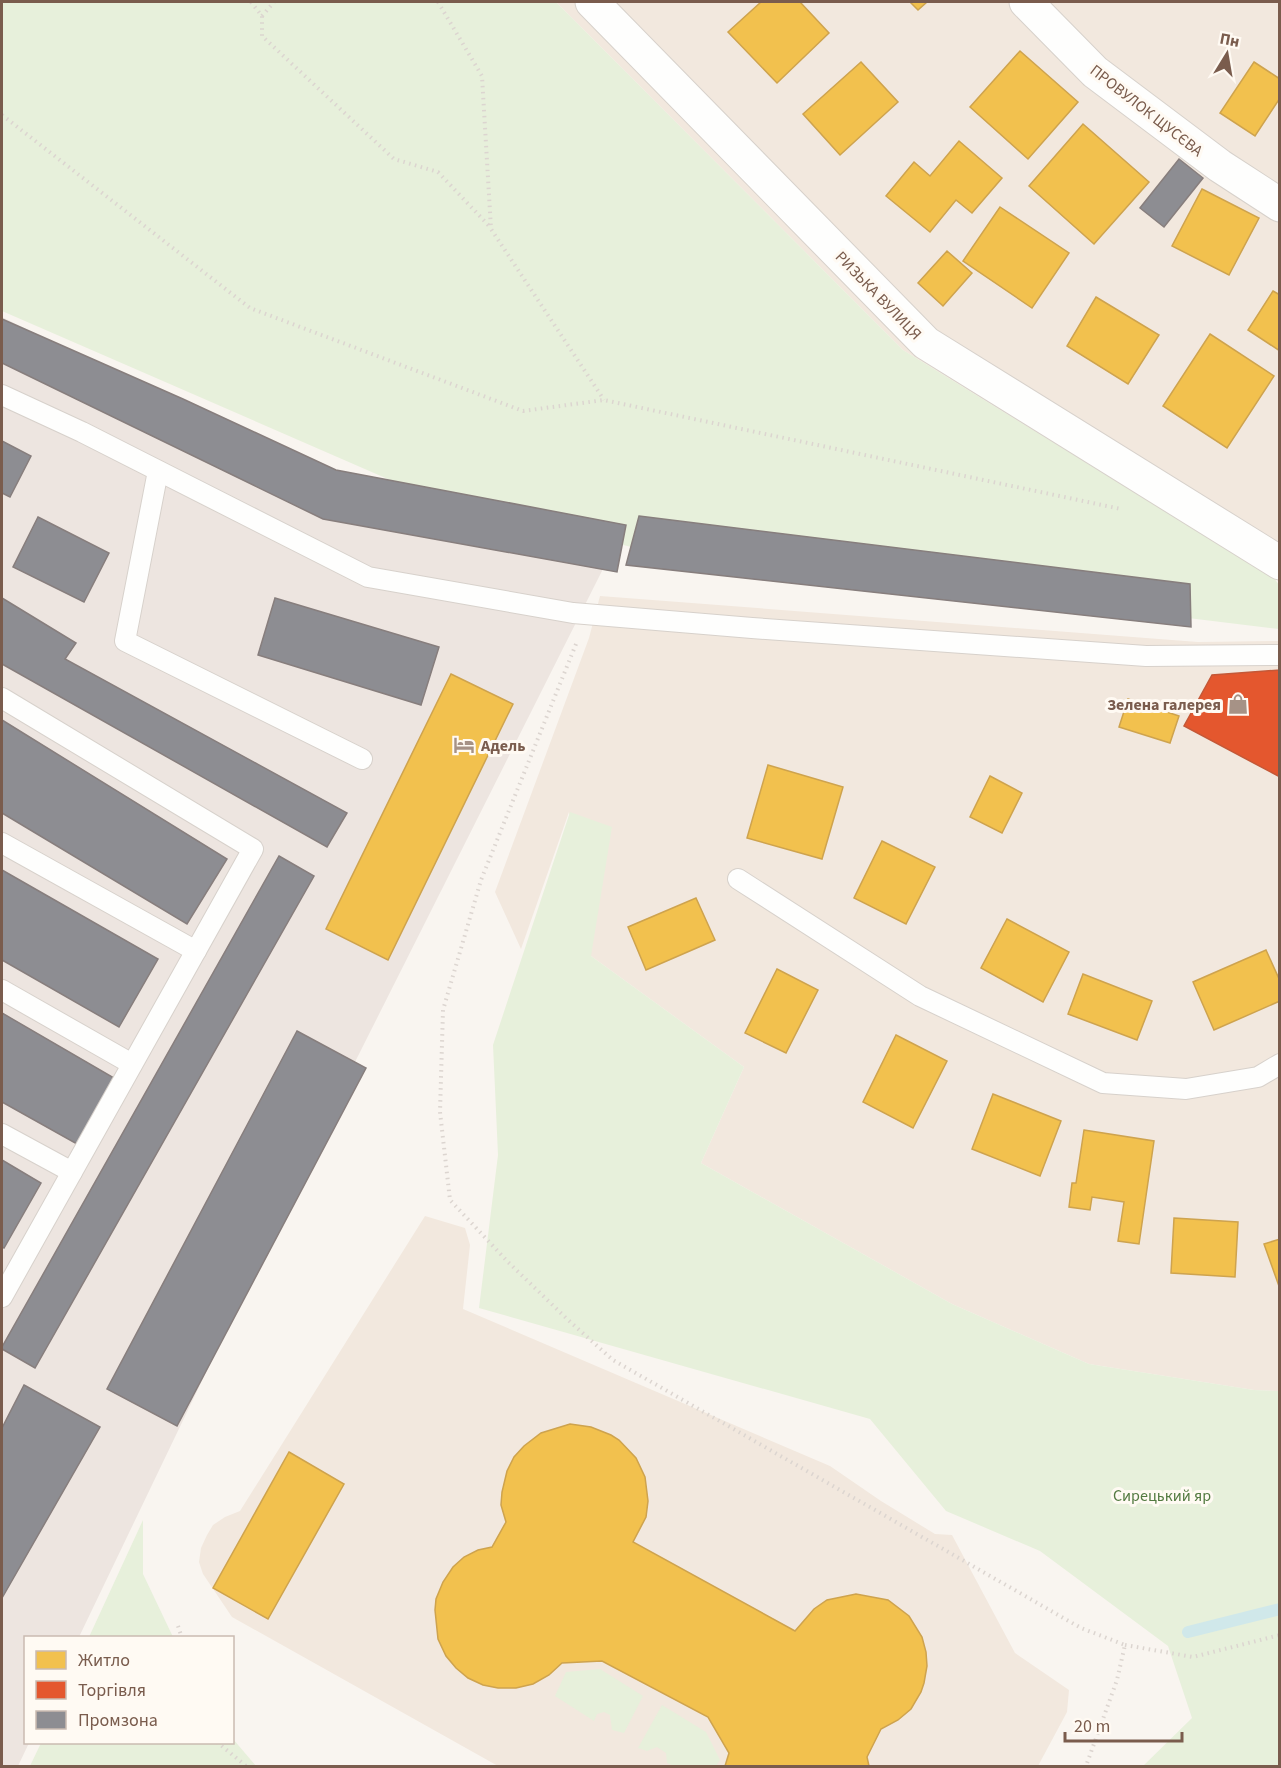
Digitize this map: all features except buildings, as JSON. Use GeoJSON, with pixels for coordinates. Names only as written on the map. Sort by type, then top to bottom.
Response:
{"type":"FeatureCollection","features":[{"type":"Feature","properties":{"kind":"street","name":"РИЗЬКА ВУЛИЦЯ"},"geometry":{"type":"LineString","coordinates":[[592,2],[926,343],[1280,563]]}},
{"type":"Feature","properties":{"kind":"street","name":"ПРОВУЛОК ЩУСЄВА"},"geometry":{"type":"LineString","coordinates":[[1026,2],[1095,72],[1220,166],[1280,206]]}},
{"type":"Feature","properties":{"kind":"lane"},"geometry":{"type":"LineString","coordinates":[[2,395],[82,432],[368,577],[573,613],[1146,656],[1280,654]]}},
{"type":"Feature","properties":{"kind":"lane"},"geometry":{"type":"LineString","coordinates":[[158,471],[124,641],[362,759]]}},
{"type":"Feature","properties":{"kind":"lane"},"geometry":{"type":"LineString","coordinates":[[2,698],[253,849],[3,1291]]}},
{"type":"Feature","properties":{"kind":"lane"},"geometry":{"type":"LineString","coordinates":[[2,843],[195,951]]}},
{"type":"Feature","properties":{"kind":"lane"},"geometry":{"type":"LineString","coordinates":[[738,879],[920,996],[1103,1083],[1186,1089],[1258,1077],[1280,1064]]}},
{"type":"Feature","properties":{"kind":"lane"},"geometry":{"type":"LineString","coordinates":[[2,990],[132,1064]]}},
{"type":"Feature","properties":{"kind":"lane"},"geometry":{"type":"LineString","coordinates":[[2,1134],[72,1172]]}},
{"type":"Feature","properties":{"kind":"path"},"geometry":{"type":"LineString","coordinates":[[251,2],[262,16],[262,36],[394,159],[438,172],[491,229],[604,400]]}},
{"type":"Feature","properties":{"kind":"path"},"geometry":{"type":"LineString","coordinates":[[262,16],[274,2]]}},
{"type":"Feature","properties":{"kind":"path"},"geometry":{"type":"LineString","coordinates":[[438,2],[482,76],[491,229]]}},
{"type":"Feature","properties":{"kind":"path"},"geometry":{"type":"LineString","coordinates":[[2,115],[250,308],[523,411],[604,400],[1127,511]]}},
{"type":"Feature","properties":{"kind":"path"},"geometry":{"type":"LineString","coordinates":[[578,640],[481,880],[443,1010],[440,1112],[450,1200],[508,1262],[613,1360],[1081,1628],[1125,1645],[1193,1657],[1280,1635]]}},
{"type":"Feature","properties":{"kind":"path"},"geometry":{"type":"LineString","coordinates":[[178,1626],[181,1636]]}},
{"type":"Feature","properties":{"kind":"path"},"geometry":{"type":"LineString","coordinates":[[1086,1767],[1117,1680],[1125,1645]]}},
{"type":"Feature","properties":{"kind":"path"},"geometry":{"type":"LineString","coordinates":[[218,1744],[246,1767]]}},
{"type":"Feature","properties":{"kind":"shaded area"},"geometry":{"type":"Polygon","coordinates":[[[556,2],[1279,2],[1280,569],[1274,578],[903,350],[556,2]]]}},
{"type":"Feature","properties":{"kind":"shaded area"},"geometry":{"type":"Polygon","coordinates":[[[2,317],[412,521],[609,557],[356,1060],[79,1636],[24,1636],[24,1744],[29,1744],[18,1766],[2,1766],[2,317]]]}},
{"type":"Feature","properties":{"kind":"shaded area"},"geometry":{"type":"Polygon","coordinates":[[[600,596],[1198,642],[1279,641],[1279,1391],[1254,1390],[1089,1364],[952,1304],[701,1163],[744,1067],[591,956],[569,812],[521,949],[495,892],[589,638],[600,596]]]}},
{"type":"Feature","properties":{"kind":"shaded area"},"geometry":{"type":"Polygon","coordinates":[[[425,1216],[465,1228],[470,1245],[463,1309],[830,1466],[935,1534],[952,1535],[1015,1653],[1069,1690],[1067,1712],[1038,1766],[498,1766],[232,1617],[203,1574],[199,1562],[201,1548],[207,1535],[213,1525],[240,1511],[425,1216]]]}},
{"type":"Feature","properties":{"kind":"green space"},"geometry":{"type":"Polygon","coordinates":[[[2,2],[556,2],[903,350],[1274,578],[1279,585],[1279,629],[654,553],[413,490],[2,311],[2,2]]]}},
{"type":"Feature","properties":{"kind":"green space","name":"Сирецький яр"},"geometry":{"type":"Polygon","coordinates":[[[570,812],[612,827],[591,956],[744,1067],[701,1163],[952,1304],[1089,1364],[1254,1390],[1279,1391],[1279,1766],[1143,1766],[1192,1718],[1168,1646],[1040,1551],[946,1511],[870,1419],[479,1308],[498,1155],[493,1045],[570,812]]]}},
{"type":"Feature","properties":{"kind":"green space"},"geometry":{"type":"Polygon","coordinates":[[[143,1520],[143,1574],[173,1636],[89,1636],[143,1520]]]}},
{"type":"Feature","properties":{"kind":"green space"},"geometry":{"type":"Polygon","coordinates":[[[600,1669],[643,1696],[624,1733],[612,1730],[610,1715],[604,1712],[597,1714],[594,1721],[555,1696],[566,1672],[600,1669]]]}},
{"type":"Feature","properties":{"kind":"green space"},"geometry":{"type":"Polygon","coordinates":[[[662,1705],[706,1732],[720,1760],[716,1766],[674,1766],[667,1763],[666,1753],[657,1747],[647,1751],[638,1748],[662,1705]]]}},
{"type":"Feature","properties":{"kind":"green space"},"geometry":{"type":"Polygon","coordinates":[[[234,1740],[256,1766],[30,1766],[41,1744],[234,1744],[234,1740]]]}},
{"type":"Feature","properties":{"kind":"waterway"},"geometry":{"type":"LineString","coordinates":[[1188,1632],[1280,1609]]}},
{"type":"Feature","properties":{"kind":"place","name":"Зелена галерея"},"geometry":{"type":"Point","coordinates":[1238,704]}},
{"type":"Feature","properties":{"kind":"place","name":"Адель"},"geometry":{"type":"Point","coordinates":[464,745]}}]}
